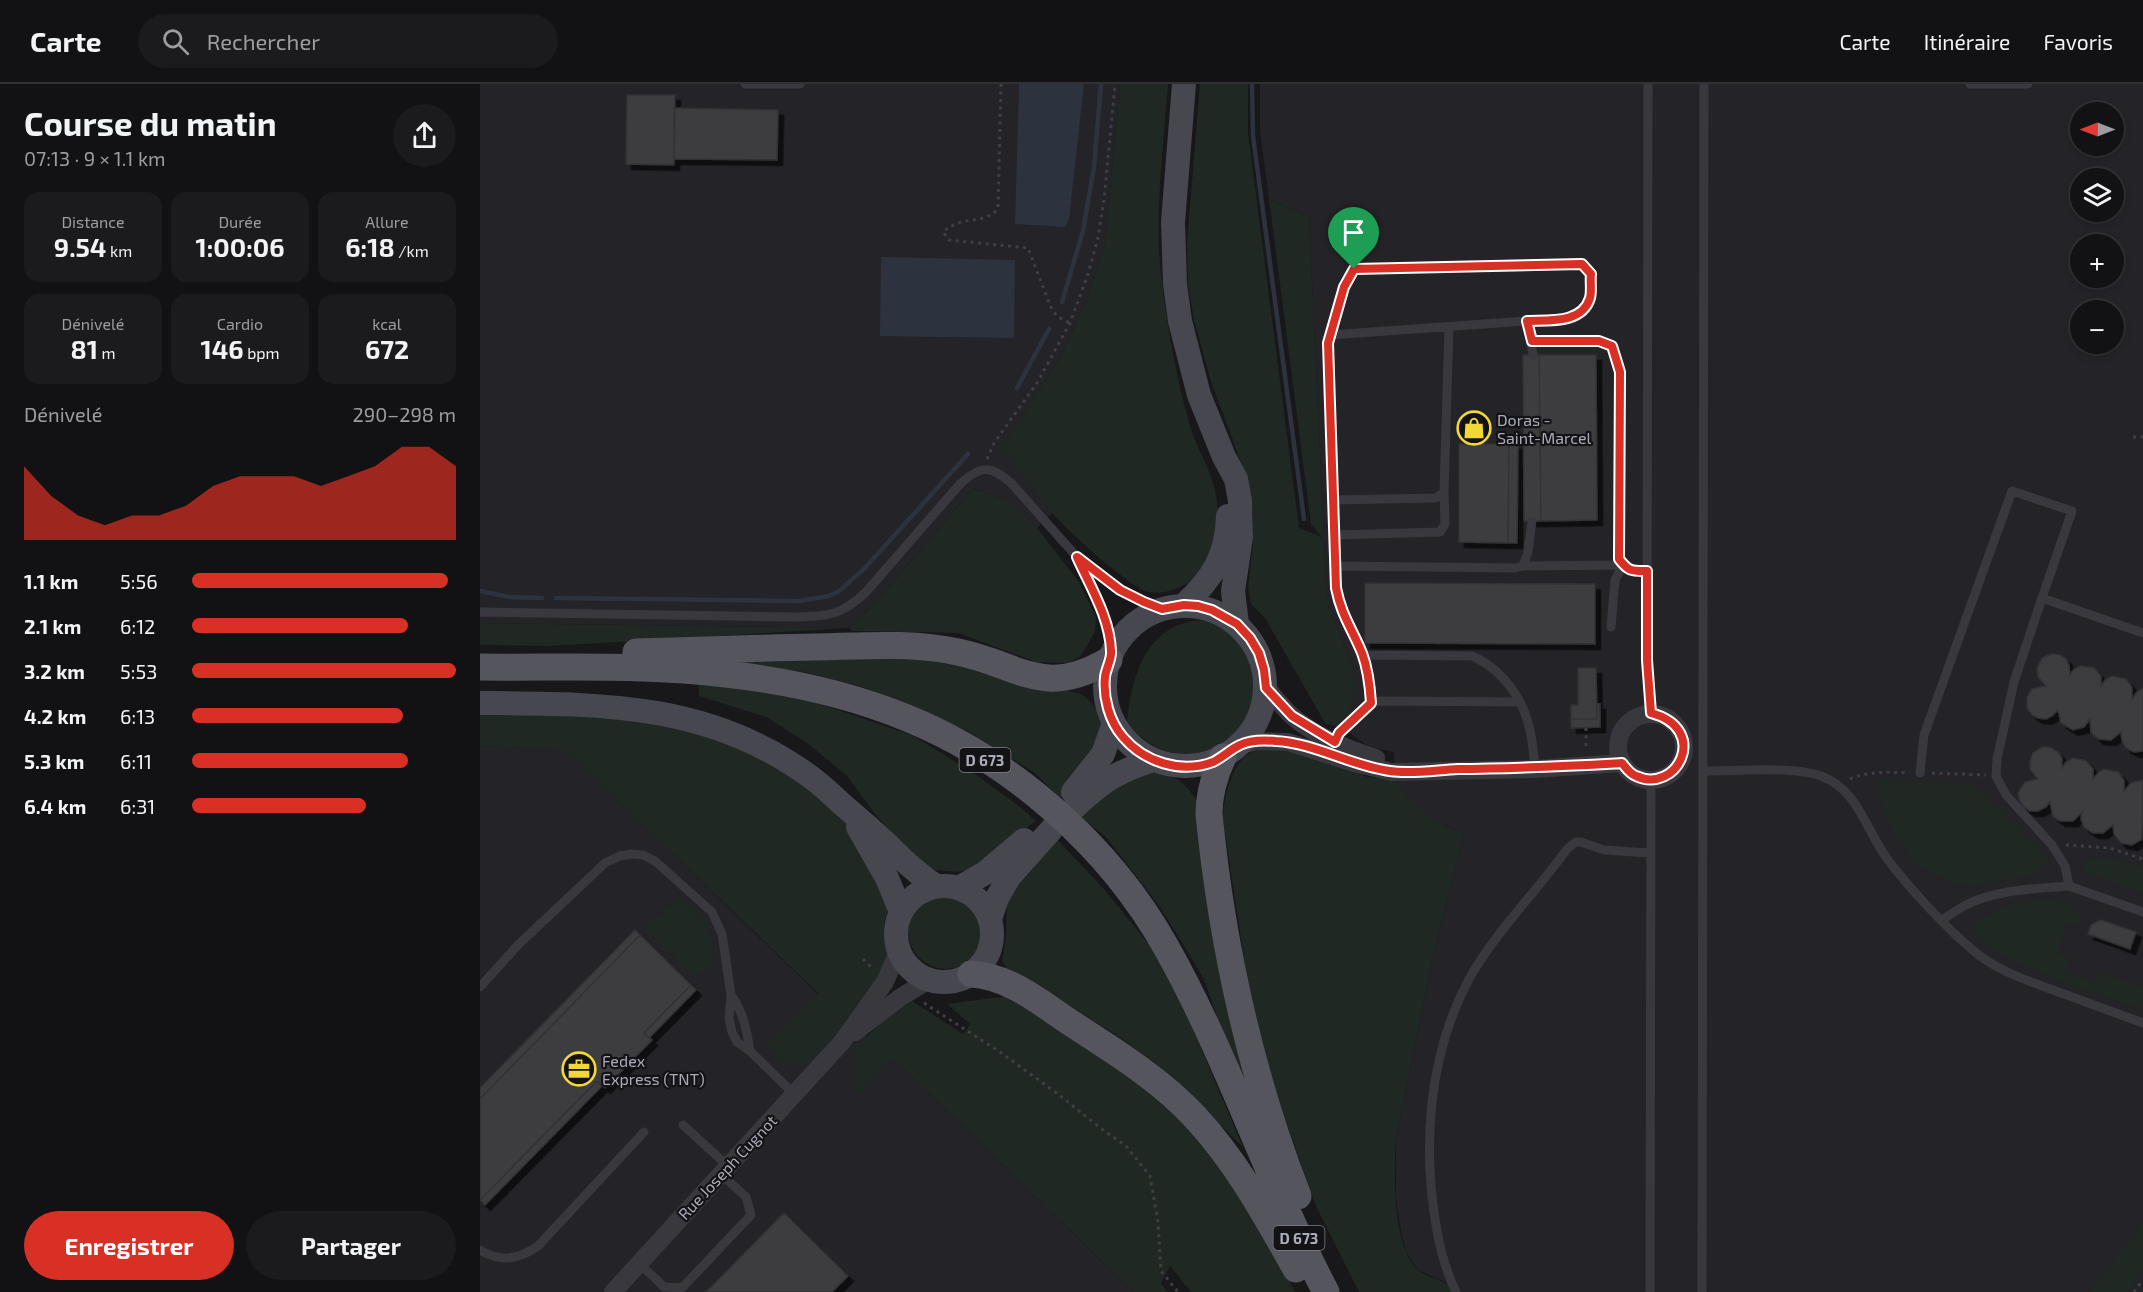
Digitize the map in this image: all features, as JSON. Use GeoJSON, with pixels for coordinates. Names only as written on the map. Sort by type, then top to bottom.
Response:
{"type":"FeatureCollection","features":[{"type":"Feature","properties":{"kind":"main road"},"geometry":{"type":"LineString","coordinates":[[1184,84],[1173,222],[1175,284],[1180,321],[1198,395],[1236,480],[1240,501],[1241,537],[1233,591],[1237,624]]}},
{"type":"Feature","properties":{"kind":"main road"},"geometry":{"type":"LineString","coordinates":[[1173,607],[1212,610],[1237,624],[1250,638],[1259,653],[1264,670],[1266,688],[1264,704],[1251,733],[1232,751],[1210,763],[1181,766],[1153,760],[1130,745],[1114,723],[1108,708],[1105,676],[1110,657],[1120,638],[1132,626],[1146,616],[1173,607],[1202,588],[1210,577],[1223,548],[1227,531],[1228,510],[1224,457]]}},
{"type":"Feature","properties":{"kind":"main road"},"geometry":{"type":"LineString","coordinates":[[480,655],[900,646],[958,652],[1028,675],[1059,679],[1076,676],[1110,657]]}},
{"type":"Feature","properties":{"kind":"main road","name":"D 673"},"geometry":{"type":"LineString","coordinates":[[480,667],[667,669],[724,673],[788,682],[851,698],[909,718],[963,745],[1005,772],[1047,804],[1100,856],[1133,896],[1165,945],[1195,1002],[1274,1183],[1326,1292]]}},
{"type":"Feature","properties":{"kind":"main road"},"geometry":{"type":"LineString","coordinates":[[480,703],[608,706],[655,711],[699,722],[743,738],[775,754],[813,779],[884,841],[915,873],[947,887],[973,895],[983,905],[990,919],[992,944],[980,966],[971,974],[951,981],[929,980],[916,974],[906,963],[899,950],[896,931],[901,912],[910,900],[921,891],[947,887],[997,864],[1048,826],[1006,882],[997,898],[990,919]]}},
{"type":"Feature","properties":{"kind":"main road"},"geometry":{"type":"LineString","coordinates":[[1114,723],[1103,754],[1071,803],[1115,774],[1153,760]]}},
{"type":"Feature","properties":{"kind":"main road"},"geometry":{"type":"LineString","coordinates":[[1232,751],[1212,784],[1209,814],[1224,928],[1239,1008],[1257,1076],[1280,1147],[1304,1209],[1343,1292]]}},
{"type":"Feature","properties":{"kind":"main road"},"geometry":{"type":"LineString","coordinates":[[843,805],[888,878],[901,912]]}},
{"type":"Feature","properties":{"kind":"main road"},"geometry":{"type":"LineString","coordinates":[[971,974],[999,979],[1031,997],[1129,1062],[1194,1116],[1245,1181],[1309,1292]]}},
{"type":"Feature","properties":{"kind":"street"},"geometry":{"type":"LineString","coordinates":[[1266,688],[1292,716],[1335,742],[1415,771]]}},
{"type":"Feature","properties":{"kind":"street"},"geometry":{"type":"LineString","coordinates":[[1651,713],[1667,717],[1680,730],[1684,747],[1680,763],[1667,776],[1651,780],[1634,776],[1622,763],[1617,747],[1622,730],[1634,718],[1651,713]]}},
{"type":"Feature","properties":{"kind":"street"},"geometry":{"type":"LineString","coordinates":[[1232,751],[1258,741],[1288,742],[1392,772],[1535,769],[1622,763]]}},
{"type":"Feature","properties":{"kind":"street","name":"Rue Joseph Cugnot"},"geometry":{"type":"LineString","coordinates":[[613,1292],[842,1042],[885,981],[899,950]]}},
{"type":"Feature","properties":{"kind":"street","name":"Rue Joseph Cugnot"},"geometry":{"type":"LineString","coordinates":[[842,1042],[901,997],[929,980]]}},
{"type":"Feature","properties":{"kind":"lane"},"geometry":{"type":"LineString","coordinates":[[745,84],[800,84]]}},
{"type":"Feature","properties":{"kind":"lane"},"geometry":{"type":"LineString","coordinates":[[1648,84],[1647,660],[1651,713]]}},
{"type":"Feature","properties":{"kind":"lane"},"geometry":{"type":"LineString","coordinates":[[1702,1292],[1704,84]]}},
{"type":"Feature","properties":{"kind":"lane"},"geometry":{"type":"LineString","coordinates":[[1970,84],[2028,84]]}},
{"type":"Feature","properties":{"kind":"lane"},"geometry":{"type":"LineString","coordinates":[[1330,335],[1568,318],[1582,312],[1590,297],[1591,274],[1582,264],[1354,269],[1344,287],[1330,335],[1328,343],[1336,588],[1340,609],[1363,655],[1371,703]]}},
{"type":"Feature","properties":{"kind":"lane"},"geometry":{"type":"LineString","coordinates":[[1527,321],[1533,355]]}},
{"type":"Feature","properties":{"kind":"lane"},"geometry":{"type":"LineString","coordinates":[[1335,535],[1440,532],[1445,524],[1449,327]]}},
{"type":"Feature","properties":{"kind":"lane"},"geometry":{"type":"LineString","coordinates":[[1532,341],[1599,341],[1612,346],[1620,372],[1619,559],[1631,571],[1647,571]]}},
{"type":"Feature","properties":{"kind":"lane"},"geometry":{"type":"LineString","coordinates":[[480,612],[795,617],[836,614],[852,606],[866,592],[960,484],[971,474],[984,469],[999,473],[1011,483],[1077,557],[1120,590],[1173,607]]}},
{"type":"Feature","properties":{"kind":"lane"},"geometry":{"type":"LineString","coordinates":[[1920,773],[1924,735],[2012,491],[2072,511],[2014,682],[1997,759],[1996,776],[2006,795],[2052,845],[2065,866],[2069,886]]}},
{"type":"Feature","properties":{"kind":"lane"},"geometry":{"type":"LineString","coordinates":[[1333,500],[1436,498],[1444,492]]}},
{"type":"Feature","properties":{"kind":"lane"},"geometry":{"type":"LineString","coordinates":[[1523,566],[1528,552],[1532,521]]}},
{"type":"Feature","properties":{"kind":"lane"},"geometry":{"type":"LineString","coordinates":[[1077,557],[1100,607],[1110,657]]}},
{"type":"Feature","properties":{"kind":"lane"},"geometry":{"type":"LineString","coordinates":[[1336,566],[1515,568],[1623,565]]}},
{"type":"Feature","properties":{"kind":"lane"},"geometry":{"type":"LineString","coordinates":[[1611,627],[1615,580],[1623,565]]}},
{"type":"Feature","properties":{"kind":"lane"},"geometry":{"type":"LineString","coordinates":[[2042,598],[2143,633]]}},
{"type":"Feature","properties":{"kind":"lane"},"geometry":{"type":"LineString","coordinates":[[1363,655],[1472,657],[1486,662],[1512,687],[1527,715],[1532,736],[1535,769]]}},
{"type":"Feature","properties":{"kind":"lane"},"geometry":{"type":"LineString","coordinates":[[1335,742],[1339,733],[1371,703],[1381,701],[1520,702]]}},
{"type":"Feature","properties":{"kind":"lane"},"geometry":{"type":"LineString","coordinates":[[1703,771],[1802,771],[1822,776],[1840,786],[1855,802],[1887,858],[1942,920],[1976,953],[1991,964],[2014,975],[2143,1023]]}},
{"type":"Feature","properties":{"kind":"lane"},"geometry":{"type":"LineString","coordinates":[[1650,1292],[1649,852],[1651,780]]}},
{"type":"Feature","properties":{"kind":"lane"},"geometry":{"type":"LineString","coordinates":[[1456,1292],[1442,1257],[1435,1216],[1430,1170],[1430,1130],[1434,1086],[1442,1048],[1458,1003],[1487,950],[1567,849],[1576,842],[1604,850],[1649,852]]}},
{"type":"Feature","properties":{"kind":"lane"},"geometry":{"type":"LineString","coordinates":[[480,987],[518,945],[605,863],[620,856],[643,855],[656,861],[712,912],[722,934],[731,995],[729,1019],[732,1032],[737,1042],[750,1051],[794,1094]]}},
{"type":"Feature","properties":{"kind":"lane"},"geometry":{"type":"LineString","coordinates":[[1942,920],[1967,904],[1990,896],[2012,891],[2069,886],[2143,912]]}},
{"type":"Feature","properties":{"kind":"lane"},"geometry":{"type":"LineString","coordinates":[[639,1263],[664,1287],[682,1288],[751,1215],[746,1197],[725,1170],[683,1125]]}},
{"type":"Feature","properties":{"kind":"lane"},"geometry":{"type":"LineString","coordinates":[[480,1250],[491,1257],[504,1259],[525,1255],[538,1246],[644,1132]]}},
{"type":"Feature","properties":{"kind":"path"},"geometry":{"type":"LineString","coordinates":[[1001,84],[998,209],[990,217],[953,223],[943,232],[949,240],[1028,249],[1054,314],[1070,323]]}},
{"type":"Feature","properties":{"kind":"path"},"geometry":{"type":"LineString","coordinates":[[984,469],[994,443],[1037,383],[1070,323],[1088,274],[1098,238],[1104,200],[1115,84]]}},
{"type":"Feature","properties":{"kind":"path"},"geometry":{"type":"LineString","coordinates":[[2133,437],[2143,437]]}},
{"type":"Feature","properties":{"kind":"path"},"geometry":{"type":"LineString","coordinates":[[1586,728],[1586,765]]}},
{"type":"Feature","properties":{"kind":"path"},"geometry":{"type":"LineString","coordinates":[[2052,845],[2110,848],[2143,859]]}},
{"type":"Feature","properties":{"kind":"path"},"geometry":{"type":"LineString","coordinates":[[901,997],[905,1001],[915,999],[925,1004],[1000,1052],[1126,1146],[1150,1176],[1158,1222],[1161,1271],[1178,1292]]}},
{"type":"Feature","properties":{"kind":"path"},"geometry":{"type":"LineString","coordinates":[[2134,1292],[2143,1280]]}},
{"type":"Feature","properties":{"kind":"shaded area"},"geometry":{"type":"Polygon","coordinates":[[[480,84],[1120,84],[1105,243],[1087,299],[1061,356],[1003,448],[1052,513],[1037,528],[1009,500],[973,489],[876,602],[849,628],[480,623],[480,84]]]}},
{"type":"Feature","properties":{"kind":"shaded area"},"geometry":{"type":"Polygon","coordinates":[[[1019,84],[1084,84],[1069,219],[1065,227],[1015,224],[1019,84]]]}},
{"type":"Feature","properties":{"kind":"shaded area"},"geometry":{"type":"Polygon","coordinates":[[[1120,84],[1168,84],[1159,204],[1161,274],[1172,351],[1185,407],[1193,436],[1210,473],[1216,493],[1218,512],[1214,546],[1206,567],[1192,581],[1161,593],[1140,589],[1084,544],[1045,505],[1002,448],[1061,356],[1087,299],[1105,243],[1120,84]]]}},
{"type":"Feature","properties":{"kind":"shaded area"},"geometry":{"type":"Polygon","coordinates":[[[1200,84],[1248,84],[1248,133],[1299,528],[1322,537],[1311,524],[1269,199],[1309,217],[1327,602],[1353,668],[1355,681],[1354,696],[1343,729],[1325,723],[1265,618],[1251,604],[1248,587],[1253,545],[1253,512],[1246,480],[1211,382],[1194,320],[1188,285],[1187,242],[1200,84]]]}},
{"type":"Feature","properties":{"kind":"shaded area"},"geometry":{"type":"Polygon","coordinates":[[[1260,84],[2143,84],[2143,1292],[1456,1292],[1450,1284],[1418,1270],[1406,1252],[1401,1231],[1396,1199],[1396,1137],[1435,948],[1464,834],[1430,818],[1413,804],[1394,779],[1394,752],[1370,747],[1343,729],[1353,668],[1327,602],[1309,217],[1269,199],[1260,132],[1260,84]]]}},
{"type":"Feature","properties":{"kind":"shaded area"},"geometry":{"type":"Polygon","coordinates":[[[881,257],[1015,260],[1014,338],[880,336],[881,257]]]}},
{"type":"Feature","properties":{"kind":"shaded area"},"geometry":{"type":"Polygon","coordinates":[[[973,489],[1009,500],[1037,528],[1079,582],[1096,617],[1095,632],[1080,657],[1069,663],[1036,662],[958,633],[852,631],[849,628],[876,602],[973,489]]]}},
{"type":"Feature","properties":{"kind":"shaded area"},"geometry":{"type":"Polygon","coordinates":[[[1196,620],[1211,620],[1238,636],[1251,656],[1254,664],[1256,692],[1249,716],[1236,735],[1217,748],[1195,754],[1171,752],[1148,742],[1127,723],[1136,676],[1150,648],[1172,628],[1196,620]]]}},
{"type":"Feature","properties":{"kind":"shaded area"},"geometry":{"type":"Polygon","coordinates":[[[480,623],[849,628],[551,646],[480,645],[480,623]]]}},
{"type":"Feature","properties":{"kind":"shaded area"},"geometry":{"type":"Polygon","coordinates":[[[932,655],[1081,694],[1095,707],[1101,720],[1101,733],[1097,747],[1090,760],[1060,798],[1035,773],[966,730],[863,687],[804,672],[703,659],[932,655]]]}},
{"type":"Feature","properties":{"kind":"shaded area"},"geometry":{"type":"Polygon","coordinates":[[[698,681],[809,700],[914,736],[975,774],[1036,821],[970,869],[959,872],[936,870],[923,866],[875,814],[847,776],[807,743],[766,717],[699,696],[698,681]]]}},
{"type":"Feature","properties":{"kind":"shaded area"},"geometry":{"type":"Polygon","coordinates":[[[480,709],[656,720],[782,763],[821,795],[852,830],[889,906],[884,923],[887,954],[885,967],[877,981],[813,1063],[792,1065],[786,1063],[765,1046],[818,993],[564,750],[480,746],[480,709]]]}},
{"type":"Feature","properties":{"kind":"shaded area"},"geometry":{"type":"Polygon","coordinates":[[[480,746],[564,749],[818,994],[891,1057],[1134,1292],[480,1292],[480,746]]]}},
{"type":"Feature","properties":{"kind":"shaded area"},"geometry":{"type":"Polygon","coordinates":[[[1269,749],[1303,753],[1368,777],[1394,779],[1410,799],[1425,812],[1464,834],[1435,948],[1396,1137],[1395,1168],[1396,1206],[1403,1243],[1409,1258],[1421,1273],[1442,1281],[1456,1292],[1359,1292],[1316,1206],[1284,1116],[1253,1017],[1223,820],[1229,783],[1238,765],[1250,753],[1269,749]]]}},
{"type":"Feature","properties":{"kind":"shaded area"},"geometry":{"type":"Polygon","coordinates":[[[1137,769],[1174,777],[1187,788],[1200,806],[1275,1155],[1222,1031],[1204,979],[1160,907],[1106,837],[1076,814],[1137,769]]]}},
{"type":"Feature","properties":{"kind":"shaded area"},"geometry":{"type":"Polygon","coordinates":[[[1878,781],[1973,784],[2050,859],[2030,876],[1971,886],[1948,882],[1914,864],[1891,827],[1881,804],[1878,781]]]}},
{"type":"Feature","properties":{"kind":"shaded area"},"geometry":{"type":"Polygon","coordinates":[[[1054,836],[1104,889],[1156,953],[1183,1006],[1243,1147],[1153,1061],[1036,985],[1009,972],[1002,961],[1006,935],[1007,891],[1054,836]]]}},
{"type":"Feature","properties":{"kind":"shaded area"},"geometry":{"type":"Polygon","coordinates":[[[2110,859],[2143,866],[2143,894],[2089,874],[2083,869],[2085,861],[2110,859]]]}},
{"type":"Feature","properties":{"kind":"shaded area"},"geometry":{"type":"Polygon","coordinates":[[[946,893],[960,896],[973,904],[981,917],[984,931],[981,945],[973,958],[960,966],[946,969],[932,966],[919,958],[911,945],[908,931],[911,917],[919,904],[932,896],[946,893]]]}},
{"type":"Feature","properties":{"kind":"shaded area"},"geometry":{"type":"Polygon","coordinates":[[[681,896],[706,920],[712,942],[713,963],[696,978],[645,928],[681,896]]]}},
{"type":"Feature","properties":{"kind":"shaded area"},"geometry":{"type":"Polygon","coordinates":[[[2052,899],[2074,905],[2081,917],[2079,927],[2067,923],[2058,953],[2069,959],[2066,972],[2095,982],[2099,972],[2143,987],[2143,1010],[2076,987],[2020,964],[1996,952],[1980,939],[1974,926],[1994,911],[2010,904],[2052,899]]]}},
{"type":"Feature","properties":{"kind":"shaded area"},"geometry":{"type":"Polygon","coordinates":[[[1008,996],[1163,1097],[1251,1200],[1295,1292],[1191,1292],[1170,1266],[1161,1283],[1167,1292],[1134,1292],[892,1058],[860,1093],[854,1087],[855,1047],[886,1019],[912,1001],[963,1034],[970,1024],[947,1004],[1008,996]]]}},
{"type":"Feature","properties":{"kind":"shaded area"},"geometry":{"type":"Polygon","coordinates":[[[2143,1222],[2143,1272],[2128,1292],[2090,1292],[2143,1222]]]}},
{"type":"Feature","properties":{"kind":"building"},"geometry":{"type":"Polygon","coordinates":[[[627,95],[675,95],[674,165],[626,164],[627,95]]]}},
{"type":"Feature","properties":{"kind":"building"},"geometry":{"type":"Polygon","coordinates":[[[674,108],[778,110],[777,160],[674,159],[674,108]]]}},
{"type":"Feature","properties":{"kind":"building"},"geometry":{"type":"Polygon","coordinates":[[[1523,355],[1539,355],[1541,521],[1524,521],[1523,355]]]}},
{"type":"Feature","properties":{"kind":"building"},"geometry":{"type":"Polygon","coordinates":[[[1539,355],[1596,355],[1597,520],[1541,521],[1539,355]]]}},
{"type":"Feature","properties":{"kind":"building"},"geometry":{"type":"Polygon","coordinates":[[[1459,444],[1509,444],[1508,543],[1459,542],[1459,444]]]}},
{"type":"Feature","properties":{"kind":"building"},"geometry":{"type":"Polygon","coordinates":[[[1509,444],[1518,444],[1517,543],[1508,543],[1509,444]]]}},
{"type":"Feature","properties":{"kind":"building"},"geometry":{"type":"Polygon","coordinates":[[[1365,583],[1595,584],[1595,644],[1365,643],[1365,583]]]}},
{"type":"Feature","properties":{"kind":"building"},"geometry":{"type":"Polygon","coordinates":[[[2052,654],[2066,659],[2070,675],[2074,669],[2081,666],[2094,668],[2101,676],[2101,686],[2112,676],[2126,679],[2132,687],[2132,699],[2143,688],[2143,751],[2134,752],[2126,748],[2121,732],[2111,740],[2098,739],[2091,732],[2090,719],[2084,727],[2073,730],[2061,723],[2058,710],[2046,719],[2032,715],[2027,708],[2027,697],[2032,689],[2046,686],[2038,677],[2037,669],[2042,658],[2052,654]]]}},
{"type":"Feature","properties":{"kind":"building"},"geometry":{"type":"Polygon","coordinates":[[[1578,668],[1596,668],[1597,719],[1571,719],[1571,705],[1578,705],[1578,668]]]}},
{"type":"Feature","properties":{"kind":"building"},"geometry":{"type":"Polygon","coordinates":[[[1597,704],[1600,704],[1600,727],[1571,728],[1571,719],[1597,719],[1597,704]]]}},
{"type":"Feature","properties":{"kind":"building"},"geometry":{"type":"Polygon","coordinates":[[[2042,747],[2050,747],[2058,752],[2062,758],[2062,768],[2073,758],[2086,761],[2093,769],[2093,779],[2104,769],[2118,772],[2124,780],[2124,791],[2131,783],[2143,780],[2142,839],[2132,845],[2121,843],[2114,834],[2113,825],[2103,833],[2093,833],[2084,827],[2081,819],[2082,812],[2073,821],[2060,821],[2053,816],[2050,802],[2038,811],[2030,811],[2024,807],[2018,793],[2025,782],[2038,779],[2030,769],[2030,761],[2033,753],[2042,747]]]}},
{"type":"Feature","properties":{"kind":"building"},"geometry":{"type":"Polygon","coordinates":[[[2101,920],[2136,932],[2130,949],[2088,934],[2091,925],[2101,920]]]}},
{"type":"Feature","properties":{"kind":"building"},"geometry":{"type":"Polygon","coordinates":[[[635,930],[640,935],[480,1099],[480,1088],[635,930]]]}},
{"type":"Feature","properties":{"kind":"building"},"geometry":{"type":"Polygon","coordinates":[[[640,935],[691,985],[644,1033],[652,1040],[605,1088],[597,1081],[480,1200],[480,1099],[640,935]]]}},
{"type":"Feature","properties":{"kind":"building"},"geometry":{"type":"Polygon","coordinates":[[[691,985],[696,990],[649,1038],[644,1033],[691,985]]]}},
{"type":"Feature","properties":{"kind":"building"},"geometry":{"type":"Polygon","coordinates":[[[597,1081],[602,1086],[485,1205],[480,1200],[597,1081]]]}},
{"type":"Feature","properties":{"kind":"building"},"geometry":{"type":"Polygon","coordinates":[[[784,1213],[848,1276],[832,1292],[706,1292],[784,1213]]]}},
{"type":"Feature","properties":{"kind":"waterway"},"geometry":{"type":"LineString","coordinates":[[1062,302],[1083,231],[1094,167],[1101,84]]}},
{"type":"Feature","properties":{"kind":"waterway"},"geometry":{"type":"LineString","coordinates":[[1252,84],[1253,136],[1304,519]]}},
{"type":"Feature","properties":{"kind":"waterway"},"geometry":{"type":"LineString","coordinates":[[1017,388],[1049,329]]}},
{"type":"Feature","properties":{"kind":"waterway"},"geometry":{"type":"LineString","coordinates":[[556,598],[799,601],[829,596],[839,591],[864,569],[968,454]]}},
{"type":"Feature","properties":{"kind":"waterway"},"geometry":{"type":"LineString","coordinates":[[480,591],[509,597],[542,598]]}},
{"type":"Feature","properties":{"kind":"place","name":"Doras - Saint-Marcel"},"geometry":{"type":"Point","coordinates":[1474,428]}},
{"type":"Feature","properties":{"kind":"place","name":"Fedex Express (TNT)"},"geometry":{"type":"Point","coordinates":[579,1069]}},
{"type":"Feature","properties":{"kind":"route"},"geometry":{"type":"LineString","coordinates":[[1582,264],[1591,274],[1590,297],[1582,312],[1568,318],[1527,321],[1532,341],[1599,341],[1612,346],[1620,372],[1619,559],[1631,571],[1647,571],[1647,660],[1651,713],[1667,717],[1680,730],[1684,747],[1680,763],[1667,776],[1651,780],[1634,776],[1622,763],[1535,769],[1392,772],[1354,763],[1302,745],[1272,741],[1240,745],[1232,752],[1210,763],[1181,766],[1153,760],[1141,753],[1130,745],[1114,723],[1105,692],[1105,676],[1112,653],[1109,635],[1100,607],[1077,557],[1132,597],[1162,609],[1184,605],[1198,606],[1225,616],[1237,624],[1250,638],[1259,653],[1266,688],[1302,724],[1335,742],[1339,733],[1371,703],[1363,655],[1340,609],[1336,588],[1328,343],[1344,287],[1354,269],[1582,264]]}}]}
